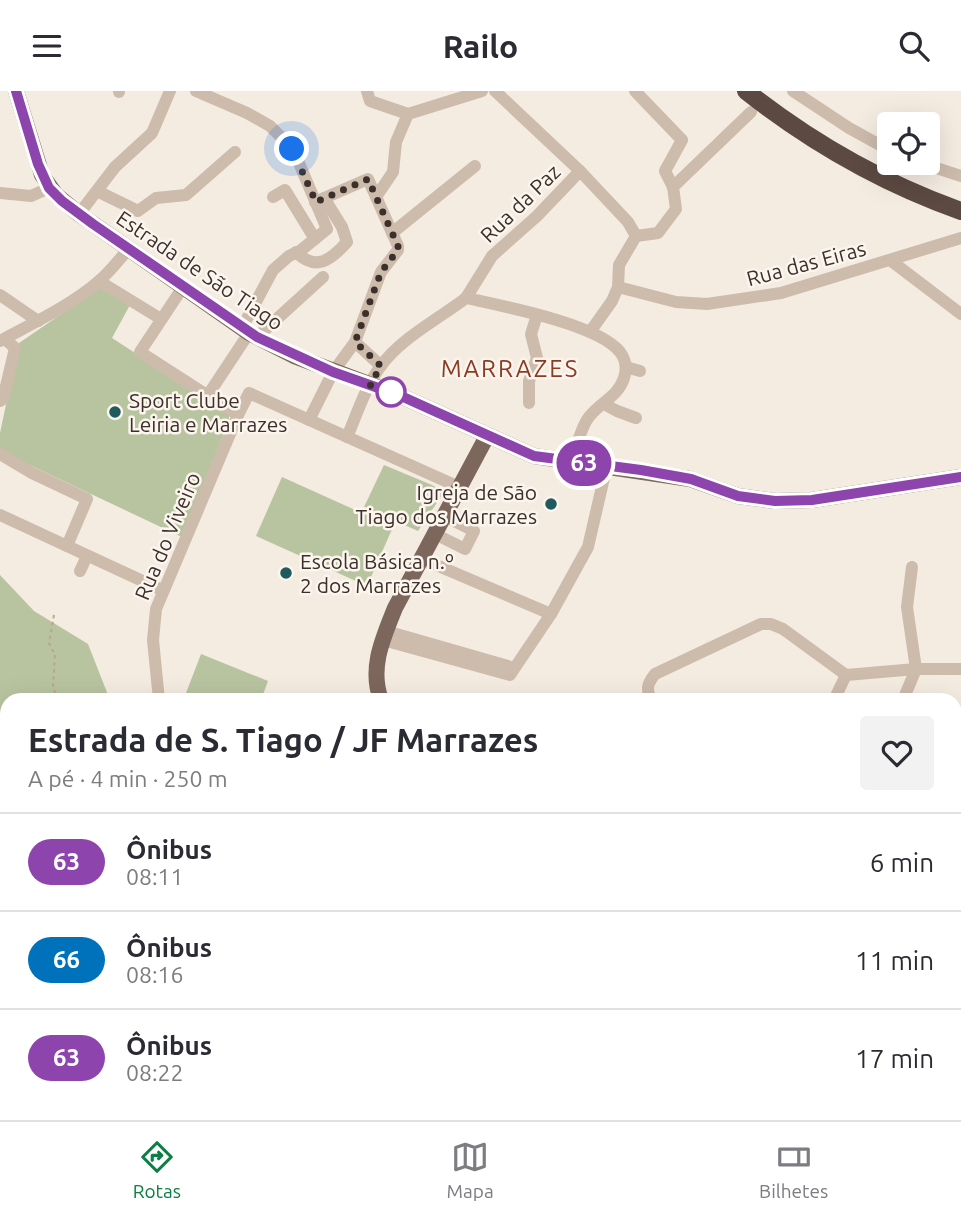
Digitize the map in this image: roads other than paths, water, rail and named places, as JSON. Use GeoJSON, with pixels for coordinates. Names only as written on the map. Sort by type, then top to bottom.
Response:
{"type":"FeatureCollection","features":[{"type":"Feature","properties":{"kind":"highway"},"geometry":{"type":"LineString","coordinates":[[746,91],[794,128],[852,163],[893,184],[961,211]]}},
{"type":"Feature","properties":{"kind":"highway"},"geometry":{"type":"LineString","coordinates":[[763,91],[847,147],[900,174],[961,198]]}},
{"type":"Feature","properties":{"kind":"main road","name":"Estrada de São Tiago"},"geometry":{"type":"LineString","coordinates":[[16,91],[38,164],[49,188],[79,214],[249,333],[333,372],[401,396],[534,456],[691,479],[738,496],[775,501],[812,500],[961,477]]}},
{"type":"Feature","properties":{"kind":"main road"},"geometry":{"type":"LineString","coordinates":[[380,693],[376,676],[384,635],[487,436]]}},
{"type":"Feature","properties":{"kind":"street"},"geometry":{"type":"LineString","coordinates":[[79,214],[115,167],[152,133],[169,91]]}},
{"type":"Feature","properties":{"kind":"street"},"geometry":{"type":"LineString","coordinates":[[198,91],[270,126],[292,149],[320,200],[342,226],[348,242],[330,257],[315,264],[309,263],[296,252]]}},
{"type":"Feature","properties":{"kind":"street"},"geometry":{"type":"LineString","coordinates":[[368,91],[370,101],[408,114],[482,91]]}},
{"type":"Feature","properties":{"kind":"street"},"geometry":{"type":"LineString","coordinates":[[495,91],[580,171],[628,222],[636,236]]}},
{"type":"Feature","properties":{"kind":"street"},"geometry":{"type":"LineString","coordinates":[[635,91],[682,140],[665,171],[676,198],[674,214],[658,233],[636,236]]}},
{"type":"Feature","properties":{"kind":"street"},"geometry":{"type":"LineString","coordinates":[[793,91],[877,143]]}},
{"type":"Feature","properties":{"kind":"street"},"geometry":{"type":"LineString","coordinates":[[673,187],[751,112]]}},
{"type":"Feature","properties":{"kind":"street"},"geometry":{"type":"LineString","coordinates":[[376,197],[393,172],[396,142],[408,114]]}},
{"type":"Feature","properties":{"kind":"street"},"geometry":{"type":"LineString","coordinates":[[97,191],[138,211],[156,198],[186,195],[235,152]]}},
{"type":"Feature","properties":{"kind":"street"},"geometry":{"type":"LineString","coordinates":[[392,233],[475,166]]}},
{"type":"Feature","properties":{"kind":"street"},"geometry":{"type":"LineString","coordinates":[[940,169],[961,176]]}},
{"type":"Feature","properties":{"kind":"street","name":"Rua da Paz"},"geometry":{"type":"LineString","coordinates":[[466,298],[492,256],[537,216],[580,171]]}},
{"type":"Feature","properties":{"kind":"street"},"geometry":{"type":"LineString","coordinates":[[320,200],[368,179],[398,250],[381,272],[355,342],[333,372],[309,420],[460,487]]}},
{"type":"Feature","properties":{"kind":"street"},"geometry":{"type":"LineString","coordinates":[[0,193],[31,196],[49,188]]}},
{"type":"Feature","properties":{"kind":"street"},"geometry":{"type":"LineString","coordinates":[[273,197],[285,190],[315,239]]}},
{"type":"Feature","properties":{"kind":"street"},"geometry":{"type":"LineString","coordinates":[[208,395],[249,333],[273,271],[327,229],[320,200]]}},
{"type":"Feature","properties":{"kind":"street"},"geometry":{"type":"LineString","coordinates":[[590,332],[612,301],[618,287],[619,265],[636,236]]}},
{"type":"Feature","properties":{"kind":"street","name":"Rua das Eiras"},"geometry":{"type":"LineString","coordinates":[[618,287],[676,302],[707,305],[781,293],[961,238]]}},
{"type":"Feature","properties":{"kind":"street"},"geometry":{"type":"LineString","coordinates":[[2,340],[38,321],[99,281],[129,249]]}},
{"type":"Feature","properties":{"kind":"street"},"geometry":{"type":"LineString","coordinates":[[890,260],[961,314]]}},
{"type":"Feature","properties":{"kind":"street"},"geometry":{"type":"LineString","coordinates":[[249,333],[323,277]]}},
{"type":"Feature","properties":{"kind":"street"},"geometry":{"type":"LineString","coordinates":[[99,281],[161,319]]}},
{"type":"Feature","properties":{"kind":"street"},"geometry":{"type":"LineString","coordinates":[[183,287],[140,352],[238,415]]}},
{"type":"Feature","properties":{"kind":"street"},"geometry":{"type":"LineString","coordinates":[[0,295],[38,321]]}},
{"type":"Feature","properties":{"kind":"street"},"geometry":{"type":"LineString","coordinates":[[347,437],[381,366],[401,345],[466,298],[537,315],[590,332],[622,354],[626,367],[619,388],[588,417],[571,461]]}},
{"type":"Feature","properties":{"kind":"street"},"geometry":{"type":"LineString","coordinates":[[529,403],[529,380],[537,358],[531,334],[537,315]]}},
{"type":"Feature","properties":{"kind":"street"},"geometry":{"type":"LineString","coordinates":[[1,404],[15,348],[2,340]]}},
{"type":"Feature","properties":{"kind":"street"},"geometry":{"type":"LineString","coordinates":[[355,342],[381,366]]}},
{"type":"Feature","properties":{"kind":"street"},"geometry":{"type":"LineString","coordinates":[[626,367],[640,372]]}},
{"type":"Feature","properties":{"kind":"street","name":"Rua do Viveiro"},"geometry":{"type":"LineString","coordinates":[[158,693],[151,606],[162,590],[185,542],[249,393],[309,420]]}},
{"type":"Feature","properties":{"kind":"street"},"geometry":{"type":"LineString","coordinates":[[604,404],[636,418]]}},
{"type":"Feature","properties":{"kind":"street"},"geometry":{"type":"LineString","coordinates":[[0,454],[32,473],[87,499],[67,546]]}},
{"type":"Feature","properties":{"kind":"street"},"geometry":{"type":"LineString","coordinates":[[384,635],[510,675],[551,614],[588,547],[607,465]]}},
{"type":"Feature","properties":{"kind":"street"},"geometry":{"type":"LineString","coordinates":[[0,515],[162,590]]}},
{"type":"Feature","properties":{"kind":"street"},"geometry":{"type":"LineString","coordinates":[[435,534],[465,549],[474,531],[444,516]]}},
{"type":"Feature","properties":{"kind":"street"},"geometry":{"type":"LineString","coordinates":[[80,571],[87,556]]}},
{"type":"Feature","properties":{"kind":"street"},"geometry":{"type":"LineString","coordinates":[[422,559],[551,614]]}},
{"type":"Feature","properties":{"kind":"street"},"geometry":{"type":"LineString","coordinates":[[906,693],[916,669],[907,607],[912,567]]}},
{"type":"Feature","properties":{"kind":"street"},"geometry":{"type":"LineString","coordinates":[[648,693],[648,682],[655,674],[761,624],[771,624],[783,629],[846,675],[916,669],[961,669]]}},
{"type":"Feature","properties":{"kind":"street"},"geometry":{"type":"LineString","coordinates":[[837,693],[846,675]]}},
{"type":"Feature","properties":{"kind":"place","name":"Sport Clube Leiria e Marrazes"},"geometry":{"type":"Point","coordinates":[115,412]}},
{"type":"Feature","properties":{"kind":"place","name":"Igreja de São Tiago dos Marrazes"},"geometry":{"type":"Point","coordinates":[551,504]}},
{"type":"Feature","properties":{"kind":"place","name":"Escola Básica n.º 2 dos Marrazes"},"geometry":{"type":"Point","coordinates":[286,573]}},
{"type":"Feature","properties":{"kind":"district","name":"MARRAZES"},"geometry":{"type":"Point","coordinates":[510,368]}}]}
